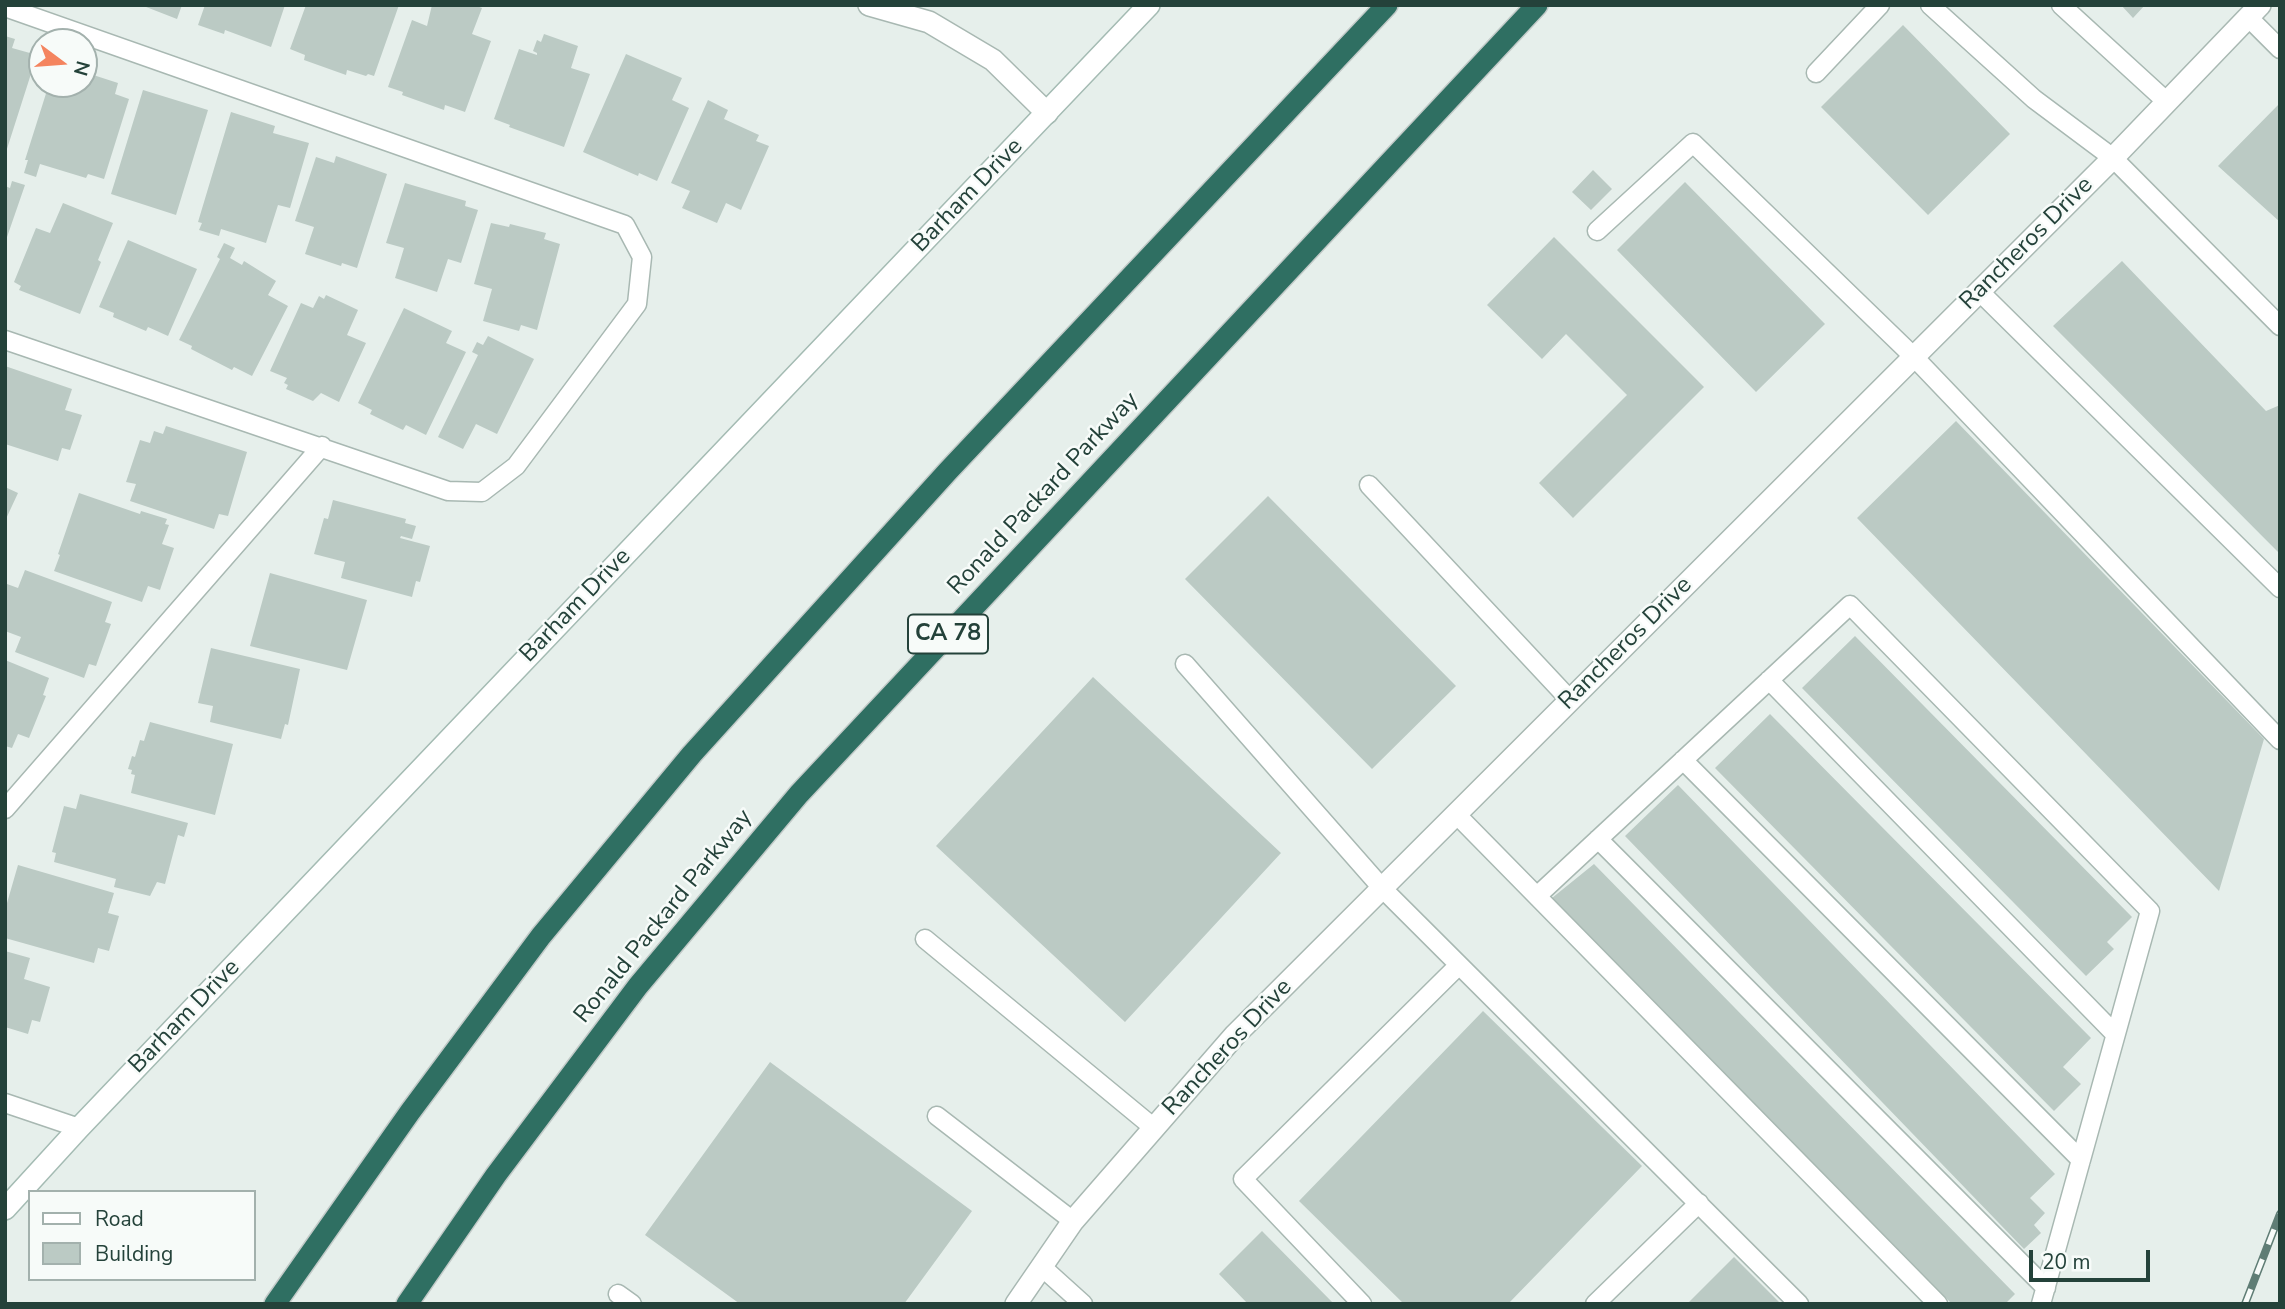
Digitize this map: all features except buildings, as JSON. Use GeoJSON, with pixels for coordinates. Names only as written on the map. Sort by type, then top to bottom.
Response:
{"type":"FeatureCollection","features":[{"type":"Feature","properties":{"kind":"highway"},"geometry":{"type":"LineString","coordinates":[[275,1304],[410,1112],[541,936],[692,754],[948,471],[1387,5]]}},
{"type":"Feature","properties":{"kind":"highway","name":"Ronald Packard Parkway"},"geometry":{"type":"LineString","coordinates":[[407,1304],[496,1175],[638,986],[799,794],[1537,5]]}},
{"type":"Feature","properties":{"kind":"street"},"geometry":{"type":"LineString","coordinates":[[869,5],[929,22],[993,60],[1047,113]]}},
{"type":"Feature","properties":{"kind":"street","name":"Barham Drive"},"geometry":{"type":"LineString","coordinates":[[5,1209],[79,1128],[1149,5]]}},
{"type":"Feature","properties":{"kind":"street","name":"Rancheros Drive"},"geometry":{"type":"LineString","coordinates":[[1016,1304],[1073,1221],[1235,1035],[2113,158],[2254,11]]}},
{"type":"Feature","properties":{"kind":"lane"},"geometry":{"type":"LineString","coordinates":[[1816,73],[1880,5]]}},
{"type":"Feature","properties":{"kind":"lane"},"geometry":{"type":"LineString","coordinates":[[1930,5],[2034,99],[2113,158],[2280,326]]}},
{"type":"Feature","properties":{"kind":"lane"},"geometry":{"type":"LineString","coordinates":[[2060,5],[2167,102]]}},
{"type":"Feature","properties":{"kind":"lane"},"geometry":{"type":"LineString","coordinates":[[5,7],[625,225],[642,257],[637,304],[516,466],[482,492],[448,491],[5,340]]}},
{"type":"Feature","properties":{"kind":"lane"},"geometry":{"type":"LineString","coordinates":[[2254,11],[2280,49]]}},
{"type":"Feature","properties":{"kind":"lane"},"geometry":{"type":"LineString","coordinates":[[1597,230],[1693,143],[1914,357],[2280,740]]}},
{"type":"Feature","properties":{"kind":"lane"},"geometry":{"type":"LineString","coordinates":[[1979,292],[2280,588]]}},
{"type":"Feature","properties":{"kind":"lane"},"geometry":{"type":"LineString","coordinates":[[5,808],[322,446]]}},
{"type":"Feature","properties":{"kind":"lane"},"geometry":{"type":"LineString","coordinates":[[1369,485],[1570,700]]}},
{"type":"Feature","properties":{"kind":"lane"},"geometry":{"type":"LineString","coordinates":[[1537,896],[1850,605],[2150,911],[2043,1296]]}},
{"type":"Feature","properties":{"kind":"lane"},"geometry":{"type":"LineString","coordinates":[[1185,664],[1382,888],[1800,1304]]}},
{"type":"Feature","properties":{"kind":"lane"},"geometry":{"type":"LineString","coordinates":[[1769,680],[2115,1034]]}},
{"type":"Feature","properties":{"kind":"lane"},"geometry":{"type":"LineString","coordinates":[[1683,760],[2081,1160]]}},
{"type":"Feature","properties":{"kind":"lane"},"geometry":{"type":"LineString","coordinates":[[1456,814],[1938,1304]]}},
{"type":"Feature","properties":{"kind":"lane"},"geometry":{"type":"LineString","coordinates":[[1598,839],[2043,1296]]}},
{"type":"Feature","properties":{"kind":"lane"},"geometry":{"type":"LineString","coordinates":[[925,939],[1154,1128]]}},
{"type":"Feature","properties":{"kind":"lane"},"geometry":{"type":"LineString","coordinates":[[1362,1304],[1242,1178],[1459,965]]}},
{"type":"Feature","properties":{"kind":"lane"},"geometry":{"type":"LineString","coordinates":[[5,1103],[79,1128]]}},
{"type":"Feature","properties":{"kind":"lane"},"geometry":{"type":"LineString","coordinates":[[937,1116],[1073,1221]]}},
{"type":"Feature","properties":{"kind":"lane"},"geometry":{"type":"LineString","coordinates":[[1595,1304],[1699,1203]]}},
{"type":"Feature","properties":{"kind":"lane"},"geometry":{"type":"LineString","coordinates":[[1042,1267],[1083,1304]]}},
{"type":"Feature","properties":{"kind":"railway"},"geometry":{"type":"LineString","coordinates":[[2245,1304],[2280,1214]]}}]}
